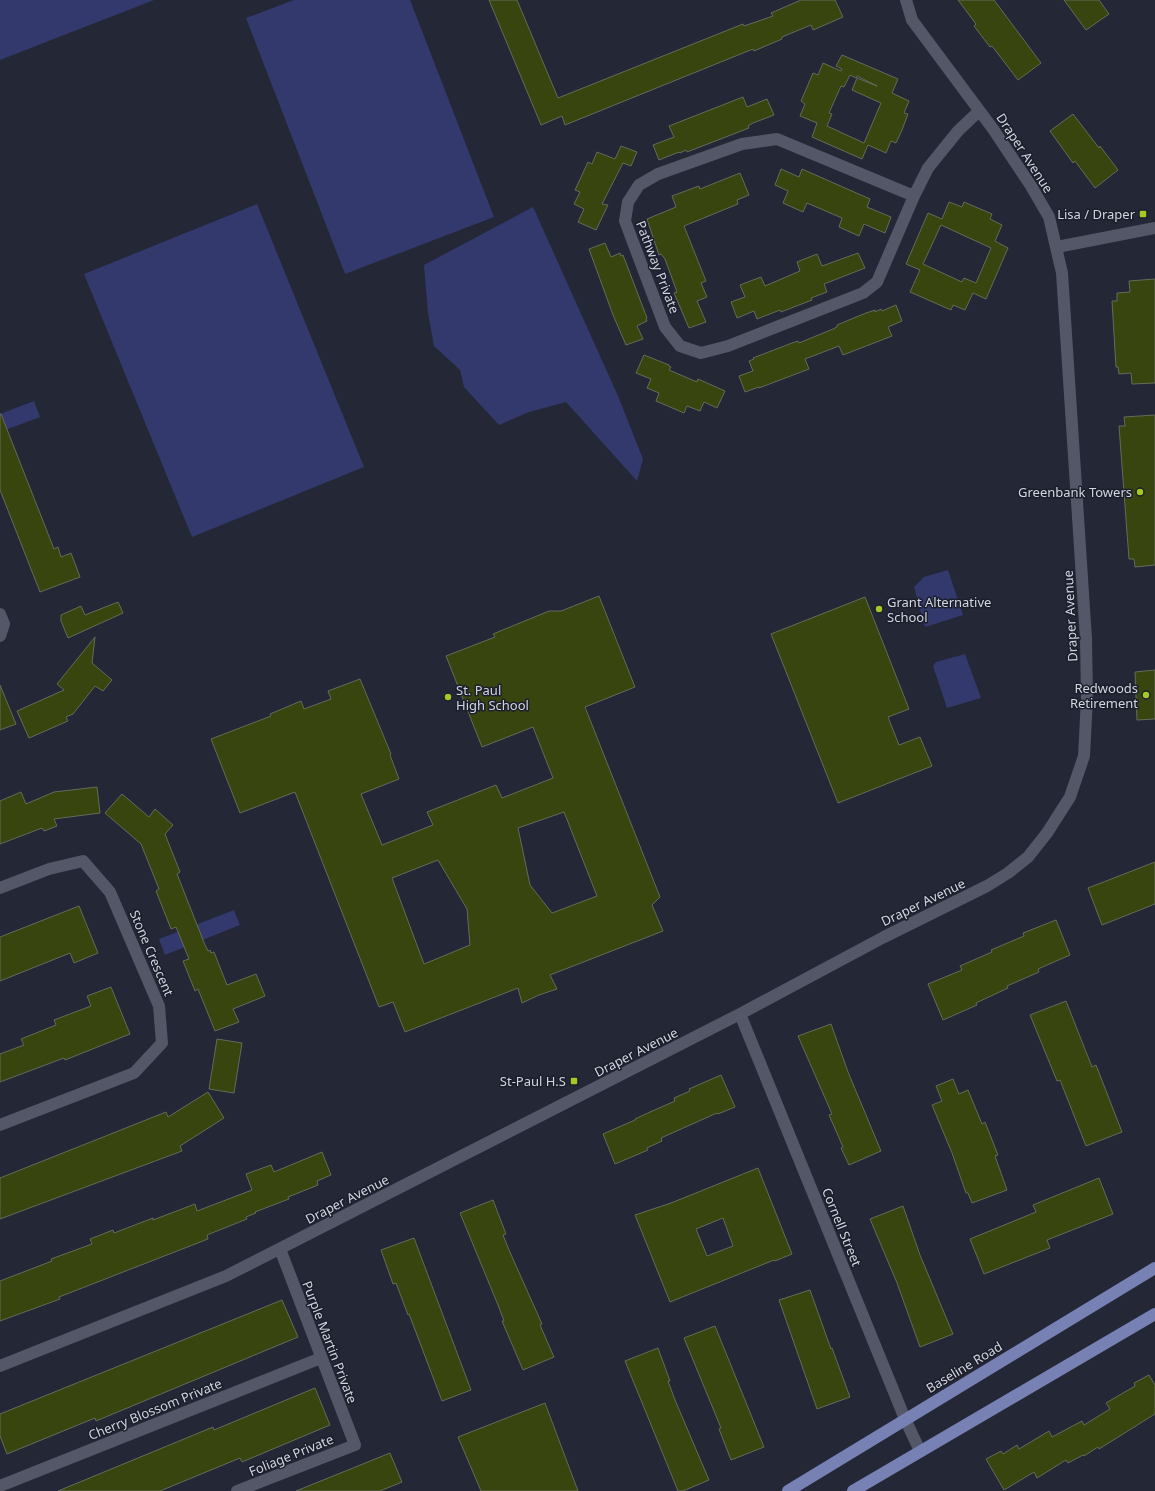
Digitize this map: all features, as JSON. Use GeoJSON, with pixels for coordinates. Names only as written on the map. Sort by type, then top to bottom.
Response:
{"type":"FeatureCollection","features":[{"type":"Feature","properties":{"kind":"main road","name":"Baseline Road"},"geometry":{"type":"LineString","coordinates":[[788,1491],[1155,1268]]}},
{"type":"Feature","properties":{"kind":"main road"},"geometry":{"type":"LineString","coordinates":[[853,1491],[920,1450],[1155,1314]]}},
{"type":"Feature","properties":{"kind":"street","name":"Draper Avenue"},"geometry":{"type":"LineString","coordinates":[[0,1366],[226,1276],[280,1249],[740,1014],[884,937],[987,886],[1008,873],[1028,857],[1047,833],[1070,797],[1084,756],[1087,698],[1086,646],[1062,273],[1049,217],[997,135],[912,20],[906,0]]}},
{"type":"Feature","properties":{"kind":"street","name":"Pathway Private"},"geometry":{"type":"LineString","coordinates":[[914,196],[777,139],[742,144],[658,174],[639,185],[628,202],[625,221],[665,327],[680,346],[701,353],[728,346],[863,293],[877,282],[914,196],[928,168],[958,131],[979,111]]}},
{"type":"Feature","properties":{"kind":"street"},"geometry":{"type":"LineString","coordinates":[[1057,247],[1155,228]]}},
{"type":"Feature","properties":{"kind":"street"},"geometry":{"type":"LineString","coordinates":[[0,614],[4,624],[0,636]]}},
{"type":"Feature","properties":{"kind":"street","name":"Stone Crescent"},"geometry":{"type":"LineString","coordinates":[[0,888],[49,869],[83,861],[110,892],[159,1006],[162,1042],[134,1073],[0,1125]]}},
{"type":"Feature","properties":{"kind":"street","name":"Cornell Street"},"geometry":{"type":"LineString","coordinates":[[740,1014],[920,1450]]}},
{"type":"Feature","properties":{"kind":"street","name":"Purple Martin Private"},"geometry":{"type":"LineString","coordinates":[[280,1249],[355,1445]]}},
{"type":"Feature","properties":{"kind":"street","name":"Cherry Blossom Private"},"geometry":{"type":"LineString","coordinates":[[0,1486],[321,1358]]}},
{"type":"Feature","properties":{"kind":"street","name":"Foliage Private"},"geometry":{"type":"LineString","coordinates":[[237,1491],[355,1445]]}},
{"type":"Feature","properties":{"kind":"shaded area"},"geometry":{"type":"Polygon","coordinates":[[[0,0],[154,0],[0,60],[0,0]]]}},
{"type":"Feature","properties":{"kind":"shaded area"},"geometry":{"type":"Polygon","coordinates":[[[294,0],[410,0],[494,217],[345,274],[246,18],[294,0]]]}},
{"type":"Feature","properties":{"kind":"shaded area"},"geometry":{"type":"Polygon","coordinates":[[[257,204],[364,467],[192,537],[84,274],[257,204]]]}},
{"type":"Feature","properties":{"kind":"shaded area"},"geometry":{"type":"Polygon","coordinates":[[[533,207],[618,396],[643,459],[637,481],[566,402],[529,412],[499,425],[464,387],[460,370],[434,346],[428,313],[424,265],[533,207]]]}},
{"type":"Feature","properties":{"kind":"shaded area"},"geometry":{"type":"Polygon","coordinates":[[[34,401],[40,417],[0,432],[0,414],[34,401]]]}},
{"type":"Feature","properties":{"kind":"shaded area"},"geometry":{"type":"Polygon","coordinates":[[[948,570],[963,615],[925,627],[914,587],[924,577],[948,570]]]}},
{"type":"Feature","properties":{"kind":"shaded area"},"geometry":{"type":"Polygon","coordinates":[[[965,654],[981,698],[947,708],[933,666],[936,662],[965,654]]]}},
{"type":"Feature","properties":{"kind":"shaded area"},"geometry":{"type":"Polygon","coordinates":[[[234,910],[240,925],[165,955],[159,939],[234,910]]]}},
{"type":"Feature","properties":{"kind":"building"},"geometry":{"type":"Polygon","coordinates":[[[489,0],[517,0],[558,98],[743,24],[744,26],[773,16],[771,13],[801,0],[835,0],[843,17],[813,30],[811,25],[754,51],[753,49],[565,125],[562,116],[541,125],[489,0]]]}},
{"type":"Feature","properties":{"kind":"building"},"geometry":{"type":"Polygon","coordinates":[[[958,0],[994,0],[1041,63],[1018,80],[992,46],[990,47],[974,26],[976,24],[958,0]]]}},
{"type":"Feature","properties":{"kind":"building"},"geometry":{"type":"Polygon","coordinates":[[[1064,0],[1099,0],[1109,14],[1086,30],[1064,0]]]}},
{"type":"Feature","properties":{"kind":"building"},"geometry":{"type":"Polygon","coordinates":[[[842,55],[898,79],[892,93],[909,101],[904,113],[908,114],[896,143],[891,141],[886,153],[868,145],[862,159],[812,137],[817,123],[800,116],[805,104],[801,101],[813,73],[818,75],[823,63],[841,71],[842,69],[836,66],[842,55]],[[850,75],[844,87],[841,86],[829,113],[832,114],[827,126],[864,143],[881,103],[852,90],[857,78],[877,86],[857,76],[856,78],[850,75]]]}},
{"type":"Feature","properties":{"kind":"building"},"geometry":{"type":"Polygon","coordinates":[[[743,97],[747,107],[767,99],[774,115],[753,123],[748,126],[749,128],[687,152],[686,150],[680,153],[679,152],[659,160],[653,145],[674,137],[669,126],[743,97]]]}},
{"type":"Feature","properties":{"kind":"building"},"geometry":{"type":"Polygon","coordinates":[[[1073,114],[1118,170],[1095,188],[1075,161],[1073,163],[1050,131],[1073,114]]]}},
{"type":"Feature","properties":{"kind":"building"},"geometry":{"type":"Polygon","coordinates":[[[621,146],[637,152],[631,166],[623,163],[602,204],[608,205],[596,230],[578,222],[584,209],[574,204],[580,192],[575,190],[588,162],[592,164],[597,152],[615,159],[621,146]]]}},
{"type":"Feature","properties":{"kind":"building"},"geometry":{"type":"Polygon","coordinates":[[[781,169],[799,177],[802,169],[870,199],[867,207],[891,217],[885,233],[864,224],[859,236],[839,227],[842,218],[807,203],[803,212],[783,203],[788,191],[775,185],[781,169]]]}},
{"type":"Feature","properties":{"kind":"building"},"geometry":{"type":"Polygon","coordinates":[[[740,173],[749,195],[737,200],[738,204],[684,226],[706,281],[701,283],[707,297],[697,301],[706,322],[689,328],[674,293],[677,292],[665,259],[661,254],[659,255],[647,219],[676,207],[672,196],[699,186],[700,189],[740,173]]]}},
{"type":"Feature","properties":{"kind":"building"},"geometry":{"type":"Polygon","coordinates":[[[949,202],[962,207],[964,202],[992,214],[990,219],[1002,225],[995,241],[1008,248],[986,299],[973,293],[965,310],[953,305],[951,310],[910,292],[920,270],[906,264],[928,213],[942,219],[949,202]],[[941,225],[923,264],[962,282],[964,278],[976,283],[991,248],[941,225]]]}},
{"type":"Feature","properties":{"kind":"building"},"geometry":{"type":"Polygon","coordinates":[[[605,243],[611,257],[620,253],[621,256],[623,255],[647,318],[647,321],[637,326],[643,339],[626,345],[613,315],[589,249],[605,243]]]}},
{"type":"Feature","properties":{"kind":"building"},"geometry":{"type":"Polygon","coordinates":[[[858,253],[865,268],[824,284],[827,292],[811,298],[812,300],[781,312],[780,310],[757,319],[754,311],[737,318],[731,302],[745,297],[740,285],[761,277],[765,286],[800,271],[797,262],[817,254],[822,266],[858,253]]]}},
{"type":"Feature","properties":{"kind":"building"},"geometry":{"type":"Polygon","coordinates":[[[1155,279],[1155,383],[1132,384],[1131,373],[1119,374],[1118,367],[1116,367],[1112,301],[1117,301],[1117,293],[1130,292],[1129,281],[1155,279]]]}},
{"type":"Feature","properties":{"kind":"building"},"geometry":{"type":"Polygon","coordinates":[[[896,305],[902,321],[888,327],[892,336],[843,355],[839,346],[805,359],[809,369],[745,392],[739,376],[753,371],[749,361],[754,359],[753,358],[798,341],[799,343],[866,313],[875,310],[875,312],[881,309],[882,311],[896,305]]]}},
{"type":"Feature","properties":{"kind":"building"},"geometry":{"type":"Polygon","coordinates":[[[644,355],[669,365],[671,367],[669,370],[697,382],[698,379],[725,391],[717,408],[704,402],[700,411],[687,406],[684,413],[656,401],[659,393],[647,388],[651,379],[636,373],[644,355]]]}},
{"type":"Feature","properties":{"kind":"building"},"geometry":{"type":"Polygon","coordinates":[[[0,414],[54,549],[58,547],[61,557],[71,553],[80,577],[40,592],[0,490],[0,414]]]}},
{"type":"Feature","properties":{"kind":"building","name":"Greenbank Towers"},"geometry":{"type":"Polygon","coordinates":[[[1155,415],[1155,565],[1135,567],[1134,559],[1129,559],[1119,426],[1125,426],[1124,417],[1155,415]]]}},
{"type":"Feature","properties":{"kind":"building"},"geometry":{"type":"Polygon","coordinates":[[[599,596],[635,687],[585,707],[660,897],[652,905],[663,931],[550,975],[557,989],[522,1003],[518,988],[405,1032],[393,1002],[379,1007],[295,792],[240,813],[211,739],[271,716],[270,714],[301,701],[304,709],[331,699],[328,691],[360,679],[391,754],[390,755],[399,779],[361,794],[382,845],[433,825],[427,812],[496,785],[502,798],[553,778],[533,727],[482,747],[446,656],[495,637],[493,634],[549,611],[561,611],[599,596]],[[564,812],[518,828],[530,885],[552,913],[597,896],[564,812]],[[438,860],[392,878],[424,964],[470,945],[467,909],[438,860]]]}},
{"type":"Feature","properties":{"kind":"building"},"geometry":{"type":"Polygon","coordinates":[[[865,597],[909,709],[888,717],[899,745],[920,737],[932,766],[838,803],[771,634],[865,597]]]}},
{"type":"Feature","properties":{"kind":"building"},"geometry":{"type":"Polygon","coordinates":[[[118,602],[123,613],[68,638],[61,621],[61,615],[81,606],[85,615],[118,602]]]}},
{"type":"Feature","properties":{"kind":"building"},"geometry":{"type":"Polygon","coordinates":[[[95,637],[92,663],[112,680],[103,691],[95,686],[73,714],[66,717],[68,721],[29,738],[17,711],[64,690],[57,684],[95,637]]]}},
{"type":"Feature","properties":{"kind":"building","name":"Redwoods Retirement"},"geometry":{"type":"Polygon","coordinates":[[[1155,670],[1155,719],[1137,720],[1135,672],[1155,670]]]}},
{"type":"Feature","properties":{"kind":"building"},"geometry":{"type":"Polygon","coordinates":[[[0,685],[16,724],[0,730],[0,685]]]}},
{"type":"Feature","properties":{"kind":"building"},"geometry":{"type":"Polygon","coordinates":[[[97,787],[100,813],[54,819],[57,826],[44,831],[42,828],[0,844],[0,801],[21,792],[26,804],[54,792],[97,787]]]}},
{"type":"Feature","properties":{"kind":"building"},"geometry":{"type":"Polygon","coordinates":[[[122,794],[149,817],[155,809],[173,825],[165,834],[180,872],[177,874],[205,945],[208,951],[210,950],[211,953],[214,952],[227,985],[256,974],[265,996],[233,1009],[239,1022],[215,1031],[198,989],[195,991],[183,961],[189,959],[176,927],[171,929],[156,891],[159,889],[141,844],[105,813],[122,794]]]}},
{"type":"Feature","properties":{"kind":"building"},"geometry":{"type":"Polygon","coordinates":[[[1155,862],[1155,904],[1102,925],[1088,888],[1155,862]]]}},
{"type":"Feature","properties":{"kind":"building"},"geometry":{"type":"Polygon","coordinates":[[[79,906],[98,953],[74,963],[70,953],[0,981],[0,937],[79,906]]]}},
{"type":"Feature","properties":{"kind":"building"},"geometry":{"type":"Polygon","coordinates":[[[1056,920],[1070,955],[1038,969],[1039,972],[1007,986],[1008,988],[976,1003],[977,1005],[943,1020],[928,984],[962,970],[960,966],[992,952],[991,950],[1024,936],[1023,933],[1056,920]]]}},
{"type":"Feature","properties":{"kind":"building"},"geometry":{"type":"Polygon","coordinates":[[[111,987],[130,1034],[65,1060],[64,1058],[0,1082],[0,1054],[24,1045],[21,1039],[56,1025],[54,1020],[91,1006],[87,996],[111,987]]]}},
{"type":"Feature","properties":{"kind":"building"},"geometry":{"type":"Polygon","coordinates":[[[1066,1001],[1092,1067],[1096,1065],[1122,1132],[1086,1146],[1060,1080],[1057,1081],[1030,1015],[1066,1001]]]}},
{"type":"Feature","properties":{"kind":"building"},"geometry":{"type":"Polygon","coordinates":[[[831,1024],[848,1072],[881,1151],[849,1165],[829,1115],[832,1114],[798,1036],[831,1024]]]}},
{"type":"Feature","properties":{"kind":"building"},"geometry":{"type":"Polygon","coordinates":[[[217,1039],[242,1043],[234,1093],[209,1089],[217,1039]]]}},
{"type":"Feature","properties":{"kind":"building"},"geometry":{"type":"Polygon","coordinates":[[[721,1075],[735,1107],[718,1114],[717,1113],[661,1138],[662,1141],[647,1148],[648,1150],[615,1164],[603,1134],[675,1101],[674,1098],[690,1091],[689,1089],[721,1075]]]}},
{"type":"Feature","properties":{"kind":"building"},"geometry":{"type":"Polygon","coordinates":[[[953,1079],[959,1094],[968,1090],[982,1124],[985,1122],[998,1155],[995,1156],[1007,1190],[972,1203],[968,1193],[966,1193],[952,1153],[932,1105],[942,1101],[936,1086],[953,1079]]]}},
{"type":"Feature","properties":{"kind":"building"},"geometry":{"type":"Polygon","coordinates":[[[208,1092],[224,1118],[180,1146],[182,1151],[0,1219],[0,1178],[166,1112],[168,1117],[208,1092]]]}},
{"type":"Feature","properties":{"kind":"building"},"geometry":{"type":"Polygon","coordinates":[[[322,1152],[331,1175],[317,1181],[318,1185],[288,1197],[289,1199],[255,1212],[256,1213],[246,1217],[247,1219],[207,1235],[208,1239],[59,1297],[60,1299],[0,1321],[0,1281],[52,1261],[51,1259],[92,1244],[90,1239],[113,1230],[114,1233],[195,1204],[197,1211],[252,1190],[246,1174],[271,1165],[274,1172],[322,1152]]]}},
{"type":"Feature","properties":{"kind":"building"},"geometry":{"type":"Polygon","coordinates":[[[758,1168],[792,1254],[670,1302],[635,1215],[671,1203],[758,1168]],[[723,1218],[696,1229],[707,1256],[733,1246],[723,1218]]]}},
{"type":"Feature","properties":{"kind":"building"},"geometry":{"type":"Polygon","coordinates":[[[1099,1178],[1113,1214],[1047,1240],[1050,1248],[984,1274],[970,1239],[1036,1212],[1033,1205],[1099,1178]]]}},
{"type":"Feature","properties":{"kind":"building"},"geometry":{"type":"Polygon","coordinates":[[[493,1200],[506,1234],[503,1235],[542,1324],[540,1325],[554,1357],[523,1370],[502,1321],[504,1321],[498,1305],[460,1213],[493,1200]]]}},
{"type":"Feature","properties":{"kind":"building"},"geometry":{"type":"Polygon","coordinates":[[[903,1206],[920,1255],[953,1334],[920,1347],[897,1283],[870,1219],[903,1206]]]}},
{"type":"Feature","properties":{"kind":"building"},"geometry":{"type":"Polygon","coordinates":[[[414,1238],[471,1390],[442,1401],[409,1314],[408,1315],[396,1283],[393,1284],[381,1250],[414,1238]]]}},
{"type":"Feature","properties":{"kind":"building"},"geometry":{"type":"Polygon","coordinates":[[[810,1290],[850,1397],[817,1409],[779,1300],[810,1290]]]}},
{"type":"Feature","properties":{"kind":"building"},"geometry":{"type":"Polygon","coordinates":[[[282,1300],[298,1337],[96,1421],[95,1418],[7,1454],[0,1436],[0,1414],[282,1300]]]}},
{"type":"Feature","properties":{"kind":"building"},"geometry":{"type":"Polygon","coordinates":[[[715,1326],[764,1447],[731,1460],[719,1429],[721,1428],[684,1338],[715,1326]]]}},
{"type":"Feature","properties":{"kind":"building"},"geometry":{"type":"Polygon","coordinates":[[[658,1348],[675,1400],[709,1480],[683,1491],[678,1491],[625,1361],[658,1348]]]}},
{"type":"Feature","properties":{"kind":"building"},"geometry":{"type":"Polygon","coordinates":[[[1149,1375],[1155,1385],[1155,1414],[1099,1449],[1098,1447],[1084,1456],[1083,1455],[1068,1463],[1066,1460],[1037,1478],[1034,1472],[1004,1490],[986,1459],[1001,1451],[1003,1454],[1017,1445],[1019,1449],[1049,1431],[1052,1437],[1082,1421],[1084,1425],[1110,1409],[1106,1403],[1135,1386],[1134,1383],[1149,1375]]]}},
{"type":"Feature","properties":{"kind":"building"},"geometry":{"type":"Polygon","coordinates":[[[315,1388],[330,1425],[242,1462],[240,1458],[160,1491],[58,1491],[213,1427],[214,1430],[315,1388]]]}},
{"type":"Feature","properties":{"kind":"building"},"geometry":{"type":"Polygon","coordinates":[[[545,1403],[578,1491],[481,1491],[458,1437],[545,1403]]]}},
{"type":"Feature","properties":{"kind":"building"},"geometry":{"type":"Polygon","coordinates":[[[390,1453],[402,1482],[380,1491],[296,1491],[390,1453]]]}},
{"type":"Feature","properties":{"kind":"place","name":"Lisa / Draper"},"geometry":{"type":"Point","coordinates":[1143,214]}},
{"type":"Feature","properties":{"kind":"place","name":"Greenbank Towers"},"geometry":{"type":"Point","coordinates":[1140,492]}},
{"type":"Feature","properties":{"kind":"place","name":"Grant Alternative School"},"geometry":{"type":"Point","coordinates":[879,609]}},
{"type":"Feature","properties":{"kind":"place","name":"Redwoods Retirement"},"geometry":{"type":"Point","coordinates":[1146,695]}},
{"type":"Feature","properties":{"kind":"place","name":"St. Paul High School"},"geometry":{"type":"Point","coordinates":[448,697]}},
{"type":"Feature","properties":{"kind":"place","name":"St-Paul H.S"},"geometry":{"type":"Point","coordinates":[574,1081]}}]}
